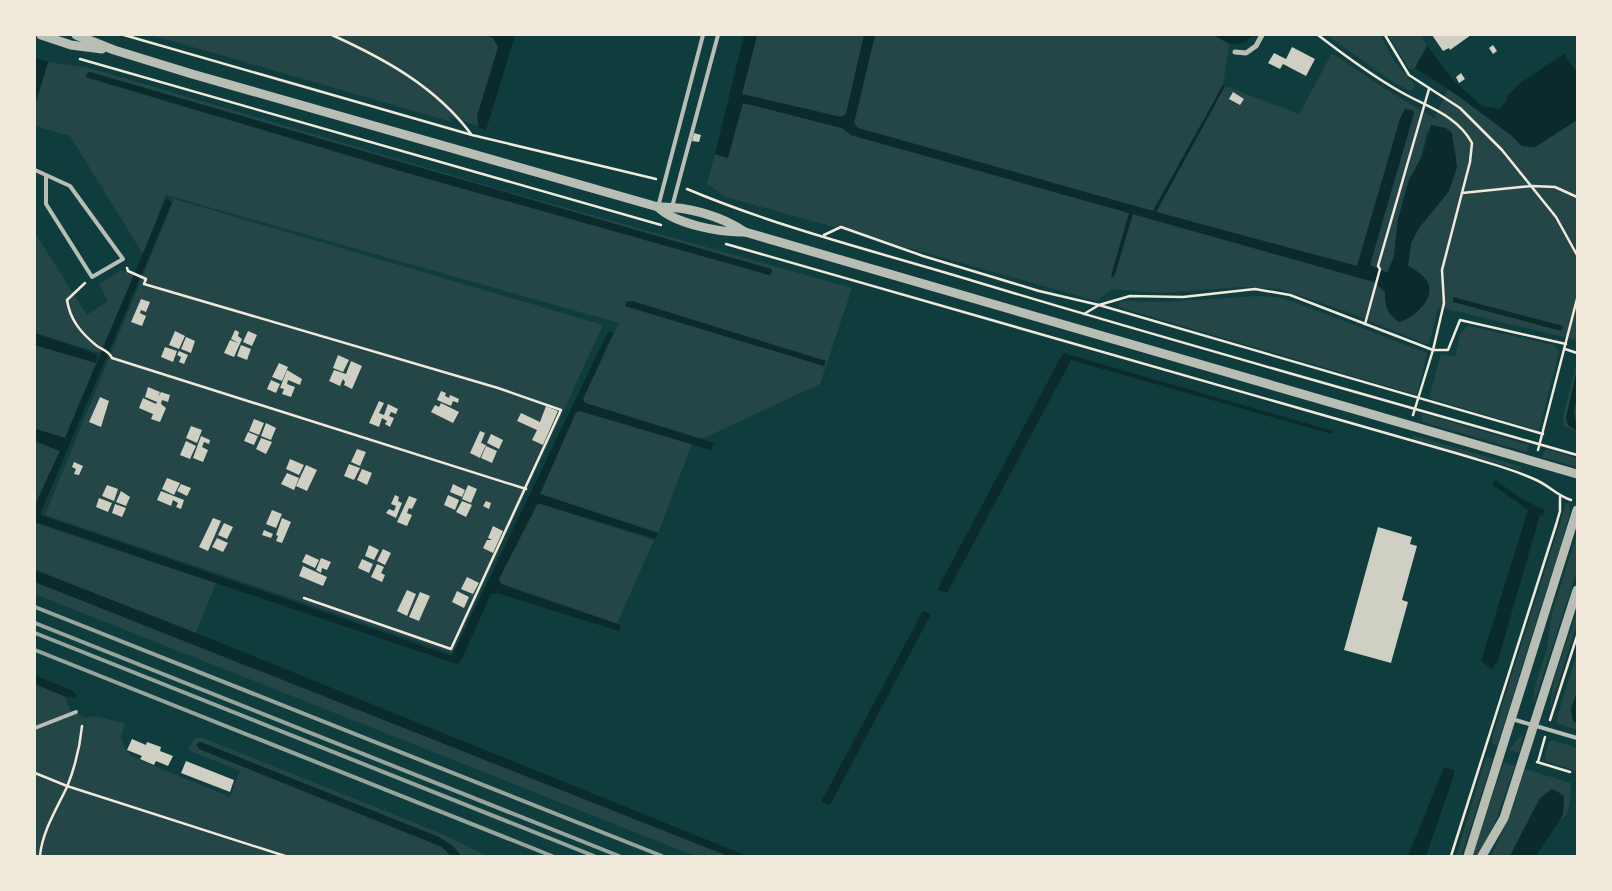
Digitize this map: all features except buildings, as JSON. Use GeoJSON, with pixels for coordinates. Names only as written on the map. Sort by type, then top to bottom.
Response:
{"type":"FeatureCollection","features":[{"type":"Feature","properties":{"kind":"street"},"geometry":{"type":"LineString","coordinates":[[41,35],[71,45],[114,50]]}},
{"type":"Feature","properties":{"kind":"street"},"geometry":{"type":"LineString","coordinates":[[76,35],[114,50],[658,207],[672,207],[731,223],[745,232],[1410,427],[1577,474]]}},
{"type":"Feature","properties":{"kind":"street"},"geometry":{"type":"LineString","coordinates":[[1235,52],[1246,54],[1256,46],[1262,35]]}},
{"type":"Feature","properties":{"kind":"street"},"geometry":{"type":"LineString","coordinates":[[658,207],[667,215],[728,233],[745,232]]}},
{"type":"Feature","properties":{"kind":"street"},"geometry":{"type":"LineString","coordinates":[[1468,856],[1577,510]]}},
{"type":"Feature","properties":{"kind":"street"},"geometry":{"type":"LineString","coordinates":[[1482,856],[1504,818],[1577,590]]}},
{"type":"Feature","properties":{"kind":"lane"},"geometry":{"type":"LineString","coordinates":[[658,207],[702,35]]}},
{"type":"Feature","properties":{"kind":"lane"},"geometry":{"type":"LineString","coordinates":[[667,215],[672,207],[718,35]]}},
{"type":"Feature","properties":{"kind":"lane"},"geometry":{"type":"LineString","coordinates":[[35,170],[70,186],[122,259],[93,277],[46,204],[46,176]]}},
{"type":"Feature","properties":{"kind":"lane"},"geometry":{"type":"LineString","coordinates":[[35,728],[76,712]]}},
{"type":"Feature","properties":{"kind":"lane"},"geometry":{"type":"LineString","coordinates":[[1511,719],[1577,738]]}},
{"type":"Feature","properties":{"kind":"path"},"geometry":{"type":"LineString","coordinates":[[124,35],[472,135],[665,181]]}},
{"type":"Feature","properties":{"kind":"path"},"geometry":{"type":"LineString","coordinates":[[332,35],[406,73],[459,118],[472,135]]}},
{"type":"Feature","properties":{"kind":"path"},"geometry":{"type":"LineString","coordinates":[[1318,35],[1374,76],[1460,126],[1472,144],[1462,193],[1442,270],[1444,303],[1433,350],[1405,441]]}},
{"type":"Feature","properties":{"kind":"path"},"geometry":{"type":"LineString","coordinates":[[1385,35],[1409,75],[1454,104],[1469,117],[1532,186],[1556,217],[1577,255]]}},
{"type":"Feature","properties":{"kind":"path"},"geometry":{"type":"LineString","coordinates":[[1365,324],[1380,269],[1378,266],[1429,89]]}},
{"type":"Feature","properties":{"kind":"path"},"geometry":{"type":"LineString","coordinates":[[677,185],[731,207],[822,236],[1084,314],[1577,455]]}},
{"type":"Feature","properties":{"kind":"path"},"geometry":{"type":"LineString","coordinates":[[1462,193],[1532,186],[1555,187],[1577,197]]}},
{"type":"Feature","properties":{"kind":"path"},"geometry":{"type":"LineString","coordinates":[[822,236],[841,227],[923,256],[1039,291],[1098,306],[1543,434]]}},
{"type":"Feature","properties":{"kind":"path"},"geometry":{"type":"LineString","coordinates":[[133,273],[146,278],[144,284],[498,388],[561,410],[451,649],[304,598]]}},
{"type":"Feature","properties":{"kind":"path"},"geometry":{"type":"LineString","coordinates":[[93,277],[66,300],[69,316],[74,324],[101,348],[110,353],[112,358],[170,378],[526,489]]}},
{"type":"Feature","properties":{"kind":"path"},"geometry":{"type":"LineString","coordinates":[[1078,329],[1084,314],[1098,306],[1130,296],[1183,297],[1255,289],[1290,295],[1433,350],[1448,350],[1460,320],[1566,344]]}},
{"type":"Feature","properties":{"kind":"path"},"geometry":{"type":"LineString","coordinates":[[1540,445],[1577,299]]}},
{"type":"Feature","properties":{"kind":"path"},"geometry":{"type":"LineString","coordinates":[[1564,349],[1577,353]]}},
{"type":"Feature","properties":{"kind":"path"},"geometry":{"type":"LineString","coordinates":[[1349,423],[1405,441],[1459,454],[1530,477],[1548,485],[1560,497],[1577,502]]}},
{"type":"Feature","properties":{"kind":"path"},"geometry":{"type":"LineString","coordinates":[[1451,856],[1560,511],[1560,497]]}},
{"type":"Feature","properties":{"kind":"path"},"geometry":{"type":"LineString","coordinates":[[1538,762],[1577,636]]}},
{"type":"Feature","properties":{"kind":"path"},"geometry":{"type":"LineString","coordinates":[[40,856],[55,810],[67,786],[80,748],[82,726]]}},
{"type":"Feature","properties":{"kind":"path"},"geometry":{"type":"LineString","coordinates":[[35,773],[67,786],[284,856]]}},
{"type":"Feature","properties":{"kind":"shaded area"},"geometry":{"type":"Polygon","coordinates":[[[151,35],[485,35],[493,38],[499,45],[483,127],[448,117],[452,122],[151,35]]]}},
{"type":"Feature","properties":{"kind":"shaded area"},"geometry":{"type":"Polygon","coordinates":[[[485,35],[515,35],[486,130],[479,128],[477,116],[498,47],[493,38],[485,35]]]}},
{"type":"Feature","properties":{"kind":"shaded area"},"geometry":{"type":"Polygon","coordinates":[[[744,35],[757,35],[742,94],[841,117],[846,114],[864,35],[875,35],[854,123],[858,128],[1153,211],[1223,85],[1225,86],[1156,212],[1357,266],[1400,119],[1405,109],[1412,110],[1414,113],[1370,265],[1387,273],[1394,257],[1398,219],[1409,180],[1421,158],[1431,125],[1446,128],[1452,133],[1457,167],[1449,191],[1419,228],[1411,243],[1408,266],[1421,274],[1427,281],[1429,294],[1417,312],[1399,322],[1388,309],[1385,301],[1385,292],[1374,282],[1133,214],[1114,277],[1111,276],[1129,213],[851,135],[842,128],[743,103],[728,158],[715,154],[744,35]]]}},
{"type":"Feature","properties":{"kind":"shaded area"},"geometry":{"type":"Polygon","coordinates":[[[757,35],[864,35],[846,114],[841,117],[742,94],[757,35]]]}},
{"type":"Feature","properties":{"kind":"shaded area"},"geometry":{"type":"Polygon","coordinates":[[[875,35],[1213,35],[1229,44],[1223,85],[1153,211],[858,128],[854,123],[875,35]]]}},
{"type":"Feature","properties":{"kind":"shaded area"},"geometry":{"type":"Polygon","coordinates":[[[1213,35],[1253,35],[1248,40],[1233,44],[1213,35]]]}},
{"type":"Feature","properties":{"kind":"shaded area"},"geometry":{"type":"Polygon","coordinates":[[[1327,35],[1380,35],[1394,61],[1415,85],[1411,91],[1394,83],[1327,35]]]}},
{"type":"Feature","properties":{"kind":"shaded area"},"geometry":{"type":"Polygon","coordinates":[[[1388,35],[1421,35],[1427,46],[1415,68],[1409,69],[1388,35]]]}},
{"type":"Feature","properties":{"kind":"shaded area"},"geometry":{"type":"Polygon","coordinates":[[[1427,46],[1454,81],[1482,106],[1500,109],[1507,100],[1506,97],[1522,82],[1564,54],[1577,72],[1577,120],[1535,147],[1522,146],[1512,136],[1459,96],[1415,68],[1427,46]]]}},
{"type":"Feature","properties":{"kind":"shaded area"},"geometry":{"type":"Polygon","coordinates":[[[1332,53],[1382,87],[1434,118],[1448,89],[1512,136],[1522,146],[1535,147],[1577,120],[1577,340],[1438,307],[1429,345],[1345,311],[1280,289],[1241,287],[1160,293],[1111,289],[1097,301],[726,197],[707,184],[715,154],[728,158],[742,102],[842,128],[851,135],[1130,213],[1113,277],[1132,214],[1374,282],[1385,292],[1419,272],[1408,266],[1411,243],[1419,228],[1449,191],[1457,167],[1455,150],[1427,130],[1421,158],[1409,180],[1398,219],[1394,257],[1387,273],[1369,265],[1414,113],[1412,110],[1402,114],[1400,119],[1357,266],[1156,212],[1225,86],[1299,114],[1332,53]]]}},
{"type":"Feature","properties":{"kind":"shaded area"},"geometry":{"type":"Polygon","coordinates":[[[35,58],[48,62],[35,105],[35,58]]]}},
{"type":"Feature","properties":{"kind":"shaded area"},"geometry":{"type":"Polygon","coordinates":[[[48,62],[90,68],[495,188],[852,288],[820,384],[702,439],[585,403],[583,399],[619,323],[166,195],[143,254],[70,136],[35,126],[35,105],[48,62]],[[90,72],[86,75],[87,78],[404,172],[769,274],[772,272],[771,269],[90,72]],[[632,301],[626,302],[625,306],[823,365],[826,361],[825,361],[632,301]]]}},
{"type":"Feature","properties":{"kind":"shaded area"},"geometry":{"type":"Polygon","coordinates":[[[89,72],[771,269],[772,272],[769,275],[404,172],[87,77],[86,75],[89,72]]]}},
{"type":"Feature","properties":{"kind":"shaded area"},"geometry":{"type":"Polygon","coordinates":[[[166,199],[172,202],[41,515],[452,656],[608,332],[613,333],[583,399],[585,403],[714,443],[711,450],[580,411],[576,412],[540,494],[658,533],[656,539],[538,503],[499,579],[501,584],[621,625],[619,631],[497,593],[491,594],[462,659],[457,664],[37,523],[35,521],[35,505],[60,451],[35,441],[35,429],[65,438],[166,199]]]}},
{"type":"Feature","properties":{"kind":"shaded area"},"geometry":{"type":"Polygon","coordinates":[[[174,199],[603,325],[452,653],[45,515],[174,199]]]}},
{"type":"Feature","properties":{"kind":"shaded area"},"geometry":{"type":"Polygon","coordinates":[[[35,233],[87,315],[108,301],[99,284],[122,270],[134,275],[100,353],[35,333],[35,233]]]}},
{"type":"Feature","properties":{"kind":"shaded area"},"geometry":{"type":"Polygon","coordinates":[[[1257,296],[1277,297],[1297,303],[1427,353],[1417,395],[1118,307],[1120,301],[1160,302],[1257,296]]]}},
{"type":"Feature","properties":{"kind":"shaded area"},"geometry":{"type":"Polygon","coordinates":[[[1453,297],[1563,326],[1561,331],[1453,302],[1453,297]]]}},
{"type":"Feature","properties":{"kind":"shaded area"},"geometry":{"type":"Polygon","coordinates":[[[632,301],[826,361],[824,366],[625,306],[626,302],[632,301]]]}},
{"type":"Feature","properties":{"kind":"shaded area"},"geometry":{"type":"Polygon","coordinates":[[[1468,326],[1554,345],[1559,352],[1539,431],[1429,398],[1441,354],[1455,357],[1460,334],[1468,326]]]}},
{"type":"Feature","properties":{"kind":"shaded area"},"geometry":{"type":"Polygon","coordinates":[[[35,333],[97,354],[96,363],[35,345],[35,333]]]}},
{"type":"Feature","properties":{"kind":"shaded area"},"geometry":{"type":"Polygon","coordinates":[[[35,345],[96,363],[65,438],[35,429],[35,345]]]}},
{"type":"Feature","properties":{"kind":"shaded area"},"geometry":{"type":"Polygon","coordinates":[[[1063,353],[1333,431],[1332,434],[1071,360],[947,593],[937,590],[1063,353]]]}},
{"type":"Feature","properties":{"kind":"shaded area"},"geometry":{"type":"Polygon","coordinates":[[[1577,361],[1577,432],[1564,426],[1563,417],[1577,361]]]}},
{"type":"Feature","properties":{"kind":"shaded area"},"geometry":{"type":"Polygon","coordinates":[[[1577,369],[1577,398],[1574,412],[1577,431],[1568,425],[1566,418],[1577,369]]]}},
{"type":"Feature","properties":{"kind":"shaded area"},"geometry":{"type":"Polygon","coordinates":[[[580,411],[692,444],[658,533],[540,494],[576,412],[580,411]]]}},
{"type":"Feature","properties":{"kind":"shaded area"},"geometry":{"type":"Polygon","coordinates":[[[1421,413],[1529,445],[1527,452],[1423,422],[1421,413]]]}},
{"type":"Feature","properties":{"kind":"shaded area"},"geometry":{"type":"Polygon","coordinates":[[[1412,435],[1522,467],[1521,470],[1413,440],[1412,435]]]}},
{"type":"Feature","properties":{"kind":"shaded area"},"geometry":{"type":"Polygon","coordinates":[[[35,441],[60,451],[35,505],[35,441]]]}},
{"type":"Feature","properties":{"kind":"shaded area"},"geometry":{"type":"Polygon","coordinates":[[[1546,449],[1577,458],[1577,467],[1542,457],[1546,449]]]}},
{"type":"Feature","properties":{"kind":"shaded area"},"geometry":{"type":"Polygon","coordinates":[[[1495,480],[1522,499],[1545,510],[1543,516],[1540,515],[1498,660],[1492,669],[1481,661],[1528,510],[1493,485],[1495,480]]]}},
{"type":"Feature","properties":{"kind":"shaded area"},"geometry":{"type":"Polygon","coordinates":[[[1569,502],[1570,512],[1562,541],[1497,746],[1493,744],[1492,737],[1566,504],[1569,502]]]}},
{"type":"Feature","properties":{"kind":"shaded area"},"geometry":{"type":"Polygon","coordinates":[[[537,503],[654,540],[617,624],[501,584],[499,579],[537,503]]]}},
{"type":"Feature","properties":{"kind":"shaded area"},"geometry":{"type":"Polygon","coordinates":[[[35,521],[216,583],[196,633],[35,570],[35,521]]]}},
{"type":"Feature","properties":{"kind":"shaded area"},"geometry":{"type":"Polygon","coordinates":[[[1577,534],[1577,571],[1533,705],[1534,689],[1547,648],[1552,613],[1577,534]]]}},
{"type":"Feature","properties":{"kind":"shaded area"},"geometry":{"type":"Polygon","coordinates":[[[35,570],[196,633],[747,856],[728,856],[35,582],[35,570]]]}},
{"type":"Feature","properties":{"kind":"shaded area"},"geometry":{"type":"Polygon","coordinates":[[[35,582],[728,856],[695,856],[35,594],[35,582]]]}},
{"type":"Feature","properties":{"kind":"shaded area"},"geometry":{"type":"Polygon","coordinates":[[[923,611],[931,614],[830,805],[821,802],[923,611]]]}},
{"type":"Feature","properties":{"kind":"shaded area"},"geometry":{"type":"Polygon","coordinates":[[[1577,612],[1577,624],[1551,706],[1556,674],[1577,612]]]}},
{"type":"Feature","properties":{"kind":"shaded area"},"geometry":{"type":"Polygon","coordinates":[[[1577,653],[1577,691],[1571,712],[1573,720],[1577,723],[1577,730],[1559,724],[1556,721],[1577,653]]]}},
{"type":"Feature","properties":{"kind":"shaded area"},"geometry":{"type":"Polygon","coordinates":[[[35,675],[73,691],[76,695],[75,698],[64,696],[35,684],[35,675]]]}},
{"type":"Feature","properties":{"kind":"shaded area"},"geometry":{"type":"Polygon","coordinates":[[[35,684],[64,696],[71,711],[86,718],[93,716],[125,723],[121,738],[127,752],[135,758],[230,797],[240,771],[188,750],[195,738],[203,738],[440,833],[487,856],[461,856],[454,847],[199,747],[442,847],[451,856],[35,856],[35,684]]]}},
{"type":"Feature","properties":{"kind":"shaded area"},"geometry":{"type":"Polygon","coordinates":[[[1577,691],[1577,723],[1573,721],[1571,709],[1577,691]]]}},
{"type":"Feature","properties":{"kind":"shaded area"},"geometry":{"type":"Polygon","coordinates":[[[1521,735],[1523,736],[1519,753],[1509,750],[1521,735]]]}},
{"type":"Feature","properties":{"kind":"shaded area"},"geometry":{"type":"Polygon","coordinates":[[[1552,740],[1577,748],[1577,771],[1546,761],[1545,755],[1549,741],[1552,740]]]}},
{"type":"Feature","properties":{"kind":"shaded area"},"geometry":{"type":"Polygon","coordinates":[[[201,742],[439,837],[454,847],[461,856],[451,856],[442,847],[199,749],[196,744],[201,742]]]}},
{"type":"Feature","properties":{"kind":"shaded area"},"geometry":{"type":"Polygon","coordinates":[[[1486,757],[1493,759],[1461,856],[1456,856],[1486,757]]]}},
{"type":"Feature","properties":{"kind":"shaded area"},"geometry":{"type":"Polygon","coordinates":[[[1504,762],[1515,766],[1494,825],[1478,856],[1472,856],[1504,762]]]}},
{"type":"Feature","properties":{"kind":"shaded area"},"geometry":{"type":"Polygon","coordinates":[[[1444,767],[1454,770],[1454,775],[1426,856],[1408,856],[1444,767]]]}},
{"type":"Feature","properties":{"kind":"shaded area"},"geometry":{"type":"Polygon","coordinates":[[[1525,769],[1571,783],[1567,814],[1560,820],[1563,814],[1561,793],[1552,789],[1540,798],[1510,856],[1491,856],[1509,818],[1525,769]]]}},
{"type":"Feature","properties":{"kind":"shaded area"},"geometry":{"type":"Polygon","coordinates":[[[1552,789],[1564,796],[1563,814],[1560,820],[1536,856],[1510,856],[1540,798],[1552,789]]]}},
{"type":"Feature","properties":{"kind":"railway"},"geometry":{"type":"LineString","coordinates":[[35,607],[662,856]]}},
{"type":"Feature","properties":{"kind":"railway"},"geometry":{"type":"LineString","coordinates":[[35,623],[619,856]]}},
{"type":"Feature","properties":{"kind":"railway"},"geometry":{"type":"LineString","coordinates":[[35,633],[594,856]]}},
{"type":"Feature","properties":{"kind":"railway"},"geometry":{"type":"LineString","coordinates":[[35,650],[552,856]]}}]}
